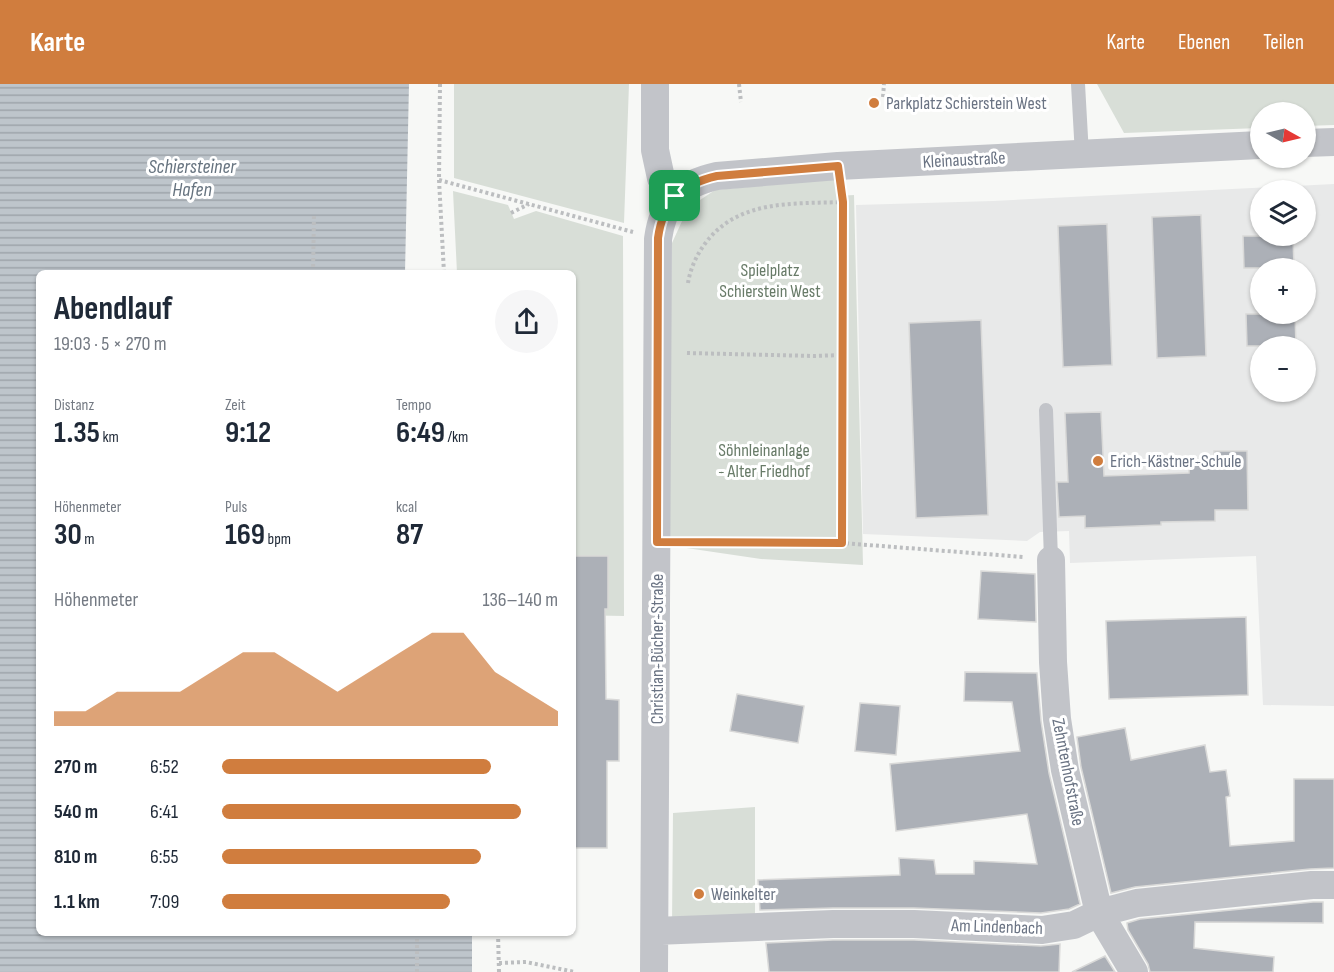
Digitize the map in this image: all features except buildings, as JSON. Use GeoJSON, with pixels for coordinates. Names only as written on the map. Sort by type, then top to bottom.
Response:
{"type":"FeatureCollection","features":[{"type":"Feature","properties":{"kind":"street"},"geometry":{"type":"LineString","coordinates":[[655,84],[655,150],[661,178],[675,196]]}},
{"type":"Feature","properties":{"kind":"street"},"geometry":{"type":"LineString","coordinates":[[1316,143],[1334,142]]}},
{"type":"Feature","properties":{"kind":"street","name":"Kleinaustraße"},"geometry":{"type":"LineString","coordinates":[[675,196],[687,186],[701,179],[717,176],[838,166],[1250,146]]}},
{"type":"Feature","properties":{"kind":"street","name":"Christian-Bücher-Straße"},"geometry":{"type":"LineString","coordinates":[[654,972],[663,931],[657,542],[658,238],[660,223],[675,196]]}},
{"type":"Feature","properties":{"kind":"street","name":"Zehntenhofstraße"},"geometry":{"type":"LineString","coordinates":[[1052,560],[1053,662],[1057,719],[1065,770],[1099,913],[1134,972]]}},
{"type":"Feature","properties":{"kind":"street","name":"Am Lindenbach"},"geometry":{"type":"LineString","coordinates":[[663,931],[833,924],[925,924],[1042,930],[1074,925],[1099,913],[1137,903],[1312,885],[1334,885]]}},
{"type":"Feature","properties":{"kind":"lane"},"geometry":{"type":"LineString","coordinates":[[1078,84],[1082,155]]}},
{"type":"Feature","properties":{"kind":"lane"},"geometry":{"type":"LineString","coordinates":[[1046,410],[1052,560]]}},
{"type":"Feature","properties":{"kind":"path"},"geometry":{"type":"LineString","coordinates":[[440,84],[439,180],[444,270]]}},
{"type":"Feature","properties":{"kind":"path"},"geometry":{"type":"LineString","coordinates":[[739,84],[741,102]]}},
{"type":"Feature","properties":{"kind":"path"},"geometry":{"type":"LineString","coordinates":[[883,97],[884,84]]}},
{"type":"Feature","properties":{"kind":"path"},"geometry":{"type":"LineString","coordinates":[[838,166],[843,202],[842,543]]}},
{"type":"Feature","properties":{"kind":"path"},"geometry":{"type":"LineString","coordinates":[[439,180],[634,232]]}},
{"type":"Feature","properties":{"kind":"path"},"geometry":{"type":"LineString","coordinates":[[700,250],[721,226],[752,209],[843,202]]}},
{"type":"Feature","properties":{"kind":"path"},"geometry":{"type":"LineString","coordinates":[[511,213],[530,204]]}},
{"type":"Feature","properties":{"kind":"path"},"geometry":{"type":"LineString","coordinates":[[313,270],[314,213]]}},
{"type":"Feature","properties":{"kind":"path"},"geometry":{"type":"LineString","coordinates":[[687,353],[843,355]]}},
{"type":"Feature","properties":{"kind":"path"},"geometry":{"type":"LineString","coordinates":[[657,542],[842,543],[1052,560]]}},
{"type":"Feature","properties":{"kind":"path"},"geometry":{"type":"LineString","coordinates":[[417,936],[417,972]]}},
{"type":"Feature","properties":{"kind":"path"},"geometry":{"type":"LineString","coordinates":[[498,936],[499,972]]}},
{"type":"Feature","properties":{"kind":"path"},"geometry":{"type":"LineString","coordinates":[[499,963],[526,962],[575,972]]}},
{"type":"Feature","properties":{"kind":"shaded area","name":"Erich-Kästner-Schule"},"geometry":{"type":"Polygon","coordinates":[[[1334,184],[1334,706],[1263,705],[1256,556],[1070,563],[1069,531],[1040,532],[1027,541],[863,534],[856,205],[993,201],[1250,188],[1250,246],[1316,246],[1316,185],[1334,184]]]}},
{"type":"Feature","properties":{"kind":"green space"},"geometry":{"type":"Polygon","coordinates":[[[454,84],[629,84],[624,223],[454,178],[454,84]]]}},
{"type":"Feature","properties":{"kind":"green space"},"geometry":{"type":"Polygon","coordinates":[[[1097,84],[1334,84],[1334,125],[1316,126],[1316,102],[1250,102],[1250,128],[1124,133],[1097,84]]]}},
{"type":"Feature","properties":{"kind":"green space","name":"Söhnleinanlage - Alter Friedhof"},"geometry":{"type":"Polygon","coordinates":[[[836,179],[838,196],[854,195],[863,565],[761,559],[666,545],[672,243],[688,208],[715,190],[836,179]]]}},
{"type":"Feature","properties":{"kind":"green space"},"geometry":{"type":"Polygon","coordinates":[[[453,191],[508,205],[514,219],[536,211],[623,236],[624,616],[576,615],[576,270],[457,270],[453,191]]]}},
{"type":"Feature","properties":{"kind":"green space"},"geometry":{"type":"Polygon","coordinates":[[[755,807],[755,918],[672,924],[673,813],[755,807]]]}},
{"type":"Feature","properties":{"kind":"water","name":"Schiersteiner Hafen"},"geometry":{"type":"Polygon","coordinates":[[[0,84],[409,84],[405,270],[36,270],[36,936],[472,936],[472,972],[0,972],[0,84]]]}},
{"type":"Feature","properties":{"kind":"place","name":"Parkplatz Schierstein West"},"geometry":{"type":"Point","coordinates":[874,103]}},
{"type":"Feature","properties":{"kind":"place","name":"Erich-Kästner-Schule"},"geometry":{"type":"Point","coordinates":[1098,461]}},
{"type":"Feature","properties":{"kind":"place","name":"Weinkelter"},"geometry":{"type":"Point","coordinates":[699,894]}},
{"type":"Feature","properties":{"kind":"route"},"geometry":{"type":"LineString","coordinates":[[838,166],[843,202],[842,543],[657,542],[658,238],[660,223],[675,196],[687,186],[701,179],[717,176],[838,166]]}},
{"type":"Feature","properties":{"kind":"park label","name":"Spielplatz Schierstein West"},"geometry":{"type":"Point","coordinates":[770,280]}}]}
